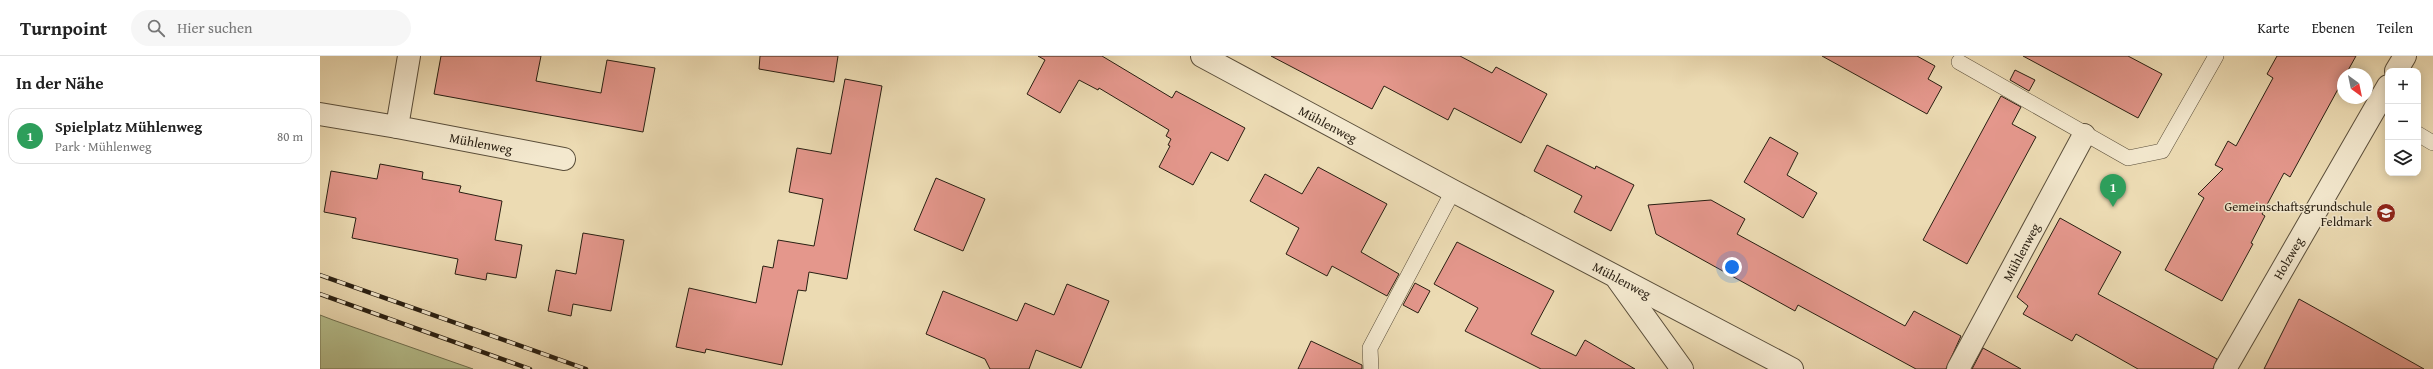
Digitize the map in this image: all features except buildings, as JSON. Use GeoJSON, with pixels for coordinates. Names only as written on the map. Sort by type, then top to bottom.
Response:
{"type":"FeatureCollection","features":[{"type":"Feature","properties":{"kind":"street"},"geometry":{"type":"LineString","coordinates":[[397,127],[409,56]]}},
{"type":"Feature","properties":{"kind":"street","name":"Mühlenweg"},"geometry":{"type":"LineString","coordinates":[[1202,56],[1453,191],[1792,369]]}},
{"type":"Feature","properties":{"kind":"street"},"geometry":{"type":"LineString","coordinates":[[2398,68],[2405,56]]}},
{"type":"Feature","properties":{"kind":"street","name":"Holzweg"},"geometry":{"type":"LineString","coordinates":[[2225,369],[2382,111],[2385,98]]}},
{"type":"Feature","properties":{"kind":"street","name":"Mühlenweg"},"geometry":{"type":"LineString","coordinates":[[320,114],[564,159]]}},
{"type":"Feature","properties":{"kind":"street","name":"Mühlenweg"},"geometry":{"type":"LineString","coordinates":[[1958,369],[2084,134]]}},
{"type":"Feature","properties":{"kind":"street"},"geometry":{"type":"LineString","coordinates":[[1615,276],[1682,369]]}},
{"type":"Feature","properties":{"kind":"lane"},"geometry":{"type":"LineString","coordinates":[[1959,62],[2128,158],[2162,151],[2216,56]]}},
{"type":"Feature","properties":{"kind":"lane"},"geometry":{"type":"LineString","coordinates":[[2421,136],[2433,143]]}},
{"type":"Feature","properties":{"kind":"lane"},"geometry":{"type":"LineString","coordinates":[[1371,369],[1370,348],[1453,191]]}},
{"type":"Feature","properties":{"kind":"green space"},"geometry":{"type":"Polygon","coordinates":[[[320,315],[333,320],[473,369],[320,369],[320,315]]]}},
{"type":"Feature","properties":{"kind":"railway"},"geometry":{"type":"LineString","coordinates":[[320,275],[586,369]]}},
{"type":"Feature","properties":{"kind":"railway"},"geometry":{"type":"LineString","coordinates":[[320,294],[530,369]]}},
{"type":"Feature","properties":{"kind":"place","name":"Spielplatz Mühlenweg"},"geometry":{"type":"Point","coordinates":[2113,207]}},
{"type":"Feature","properties":{"kind":"place","name":"Gemeinschaftsgrundschule Feldmark"},"geometry":{"type":"Point","coordinates":[2386,213]}}]}
